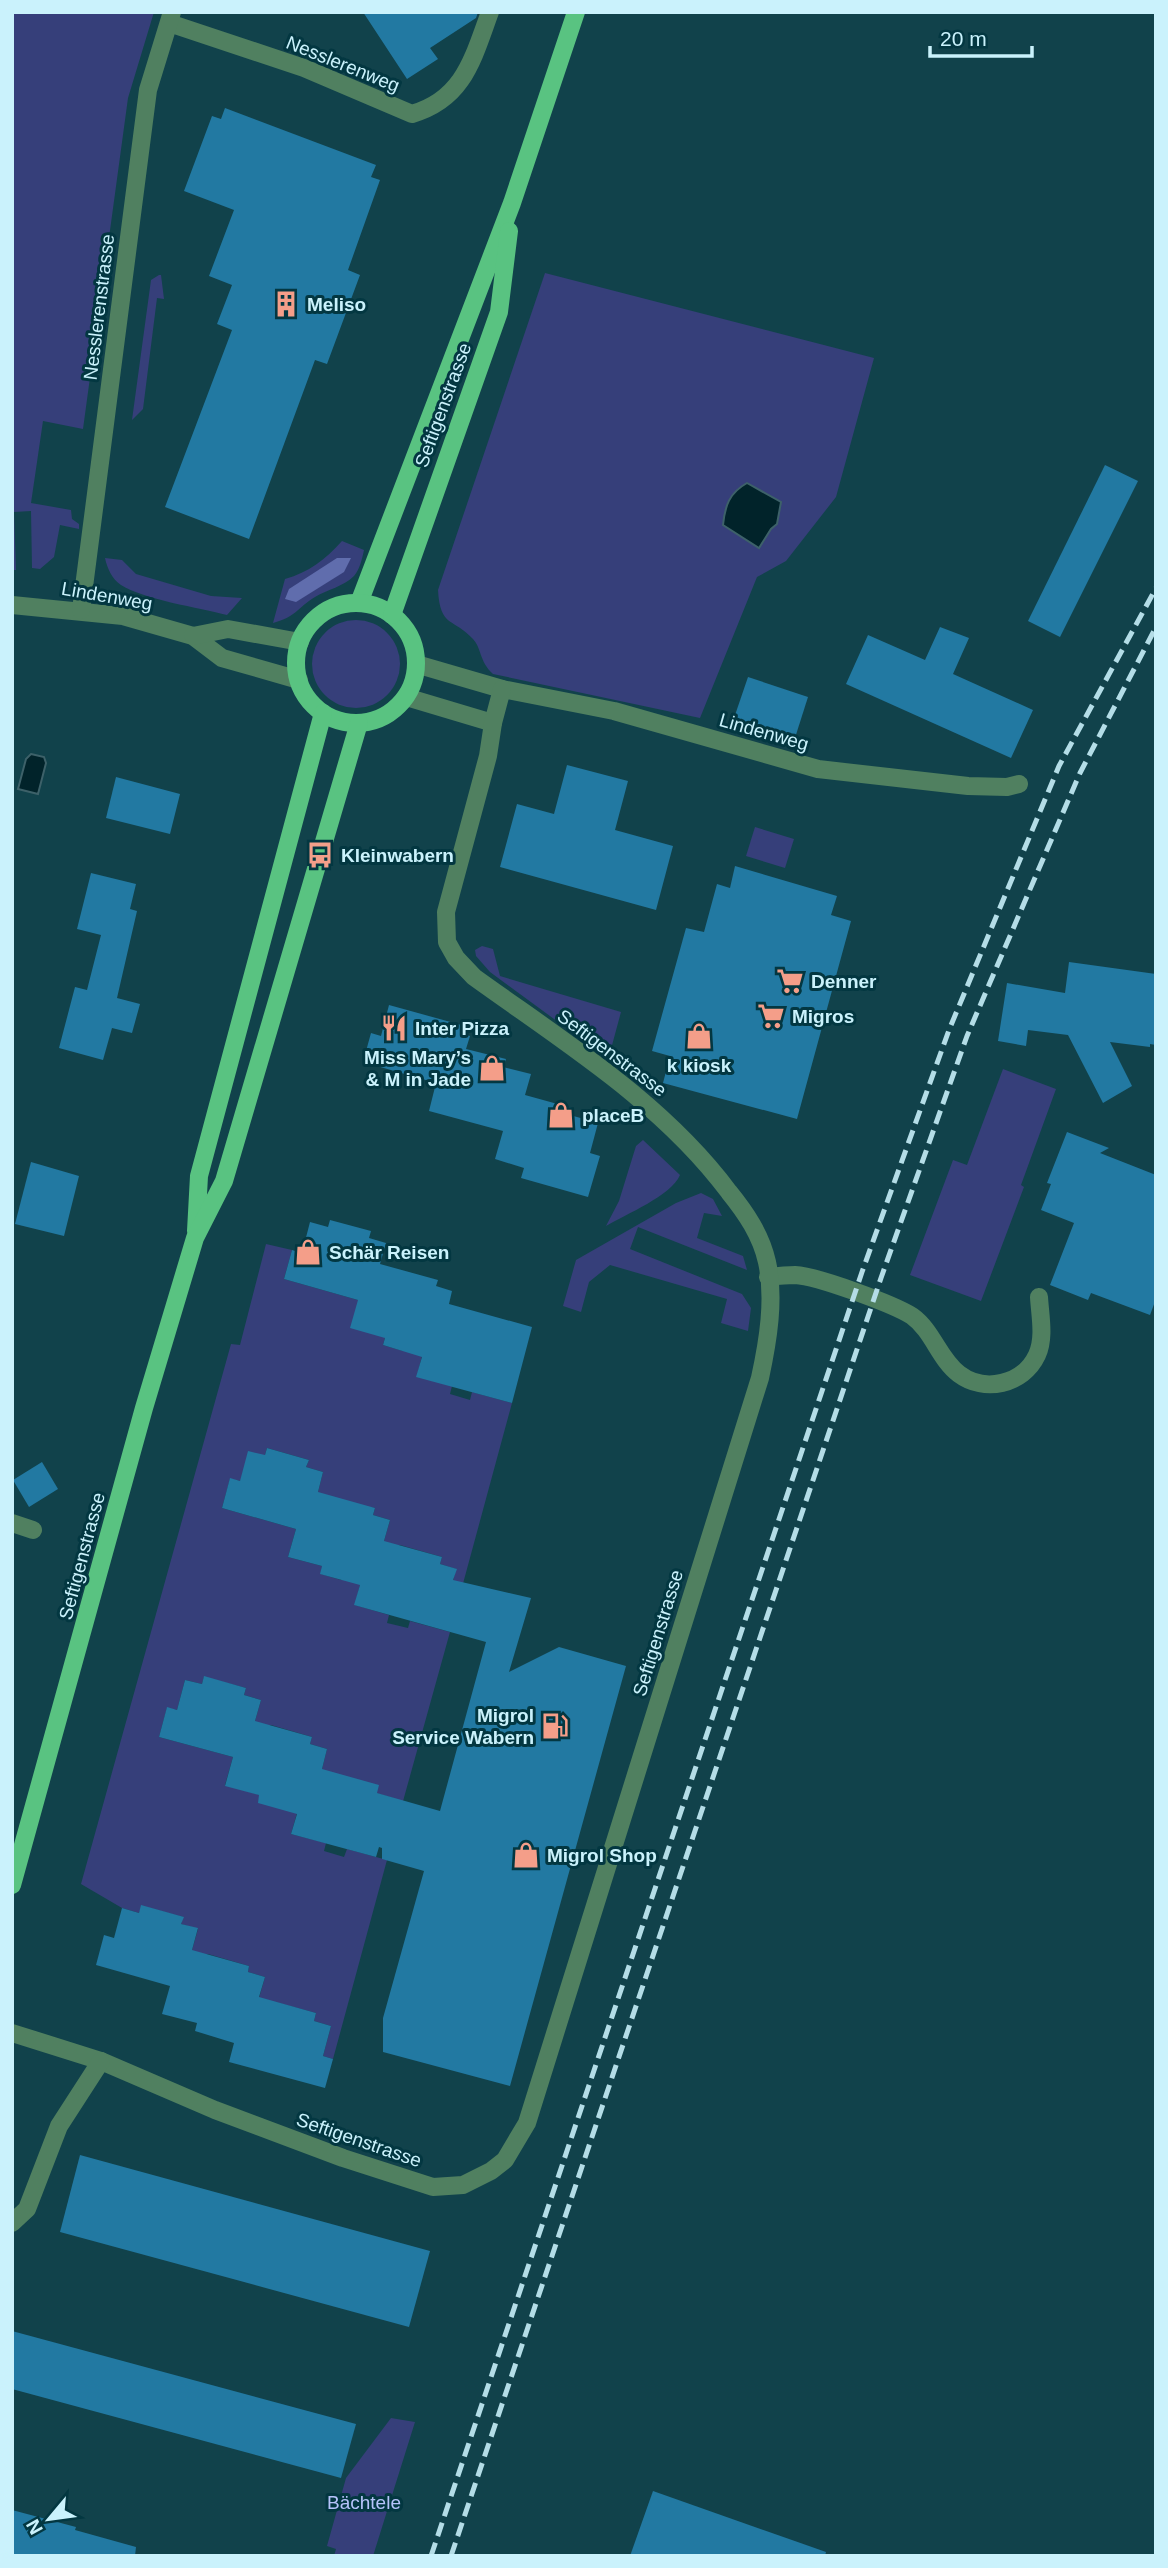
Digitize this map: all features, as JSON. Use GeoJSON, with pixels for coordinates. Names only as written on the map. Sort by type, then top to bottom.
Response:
{"type":"FeatureCollection","features":[{"type":"Feature","properties":{"kind":"main road","name":"Seftigenstrasse"},"geometry":{"type":"LineString","coordinates":[[359,603],[512,203],[576,12]]}},
{"type":"Feature","properties":{"kind":"main road","name":"Seftigenstrasse"},"geometry":{"type":"LineString","coordinates":[[392,615],[499,312],[512,203]]}},
{"type":"Feature","properties":{"kind":"main road"},"geometry":{"type":"LineString","coordinates":[[359,603],[376,606],[392,615],[405,628],[413,645],[416,664],[414,681],[406,697],[393,710],[377,719],[359,723],[340,721],[323,713],[308,699],[299,680],[296,661],[300,642],[309,626],[323,613],[340,605],[359,603]]}},
{"type":"Feature","properties":{"kind":"main road","name":"Seftigenstrasse"},"geometry":{"type":"LineString","coordinates":[[195,1238],[199,1175],[323,713]]}},
{"type":"Feature","properties":{"kind":"main road","name":"Seftigenstrasse"},"geometry":{"type":"LineString","coordinates":[[12,1885],[141,1417],[195,1238],[224,1181],[359,723]]}},
{"type":"Feature","properties":{"kind":"street","name":"Nesslerenweg"},"geometry":{"type":"LineString","coordinates":[[170,18],[304,68],[412,114],[440,103],[462,82],[490,12]]}},
{"type":"Feature","properties":{"kind":"street","name":"Nesslerenstrasse"},"geometry":{"type":"LineString","coordinates":[[81,610],[148,90],[170,18]]}},
{"type":"Feature","properties":{"kind":"street","name":"Lindenweg"},"geometry":{"type":"LineString","coordinates":[[12,604],[123,616],[193,636],[222,658],[299,680]]}},
{"type":"Feature","properties":{"kind":"street","name":"Lindenweg"},"geometry":{"type":"LineString","coordinates":[[193,636],[228,629],[300,642]]}},
{"type":"Feature","properties":{"kind":"street","name":"Lindenweg"},"geometry":{"type":"LineString","coordinates":[[416,664],[502,689],[614,711],[818,769],[968,786],[1007,787],[1018,784]]}},
{"type":"Feature","properties":{"kind":"street"},"geometry":{"type":"LineString","coordinates":[[406,697],[493,723],[502,689]]}},
{"type":"Feature","properties":{"kind":"street","name":"Seftigenstrasse"},"geometry":{"type":"LineString","coordinates":[[12,2033],[101,2061],[215,2110],[413,2182],[433,2186],[463,2185],[484,2175],[505,2160],[527,2123],[760,1378],[769,1321],[768,1277],[760,1239],[747,1214],[696,1152],[632,1091],[474,977],[463,968],[451,950],[446,932],[446,912],[488,756],[493,723]]}},
{"type":"Feature","properties":{"kind":"street"},"geometry":{"type":"LineString","coordinates":[[768,1277],[798,1275],[891,1305],[913,1317],[927,1331],[959,1375],[978,1384],[995,1385],[1008,1381],[1031,1365],[1038,1354],[1041,1335],[1039,1297]]}},
{"type":"Feature","properties":{"kind":"street"},"geometry":{"type":"LineString","coordinates":[[12,1523],[33,1530]]}},
{"type":"Feature","properties":{"kind":"street"},"geometry":{"type":"LineString","coordinates":[[12,2223],[27,2208],[59,2126],[101,2061]]}},
{"type":"Feature","properties":{"kind":"green space"},"geometry":{"type":"Polygon","coordinates":[[[12,12],[154,12],[128,98],[83,429],[43,421],[31,503],[71,510],[72,519],[79,524],[79,529],[60,525],[54,557],[40,569],[32,568],[31,511],[14,512],[16,570],[12,570],[12,12]]]}},
{"type":"Feature","properties":{"kind":"green space"},"geometry":{"type":"Polygon","coordinates":[[[545,273],[874,358],[836,497],[786,561],[757,577],[700,718],[493,674],[473,639],[449,621],[442,611],[438,590],[545,273]]]}},
{"type":"Feature","properties":{"kind":"green space"},"geometry":{"type":"Polygon","coordinates":[[[159,275],[164,299],[157,298],[143,409],[132,420],[151,280],[159,275]]]}},
{"type":"Feature","properties":{"kind":"green space"},"geometry":{"type":"Polygon","coordinates":[[[342,541],[364,550],[354,576],[315,597],[287,618],[273,623],[285,579],[316,565],[342,541]]]}},
{"type":"Feature","properties":{"kind":"green space"},"geometry":{"type":"Polygon","coordinates":[[[105,558],[122,560],[136,574],[211,596],[242,598],[227,615],[157,599],[118,583],[110,573],[105,558]]]}},
{"type":"Feature","properties":{"kind":"green space"},"geometry":{"type":"Polygon","coordinates":[[[356,620],[373,624],[387,633],[396,647],[400,664],[396,681],[387,695],[373,704],[356,708],[339,704],[325,695],[316,681],[312,664],[316,647],[325,633],[339,624],[356,620]]]}},
{"type":"Feature","properties":{"kind":"green space"},"geometry":{"type":"Polygon","coordinates":[[[755,827],[794,839],[785,868],[746,856],[755,827]]]}},
{"type":"Feature","properties":{"kind":"green space"},"geometry":{"type":"Polygon","coordinates":[[[482,946],[493,949],[500,976],[621,1012],[611,1049],[599,1052],[490,972],[476,956],[475,950],[482,946]]]}},
{"type":"Feature","properties":{"kind":"green space"},"geometry":{"type":"Polygon","coordinates":[[[1003,1069],[1056,1089],[1021,1185],[1024,1187],[981,1301],[910,1275],[953,1160],[967,1165],[1003,1069]]]}},
{"type":"Feature","properties":{"kind":"green space"},"geometry":{"type":"Polygon","coordinates":[[[643,1140],[680,1175],[675,1183],[658,1197],[606,1226],[619,1201],[636,1146],[643,1140]]]}},
{"type":"Feature","properties":{"kind":"green space"},"geometry":{"type":"Polygon","coordinates":[[[701,1193],[713,1199],[722,1216],[704,1213],[697,1238],[743,1256],[747,1270],[638,1227],[630,1249],[742,1294],[751,1308],[748,1331],[721,1323],[727,1299],[610,1265],[589,1282],[581,1312],[563,1306],[576,1260],[676,1203],[701,1193]]]}},
{"type":"Feature","properties":{"kind":"green space"},"geometry":{"type":"Polygon","coordinates":[[[266,1244],[292,1250],[284,1279],[358,1300],[385,1338],[383,1345],[403,1351],[424,1348],[417,1376],[452,1386],[450,1394],[470,1400],[472,1392],[512,1403],[458,1602],[448,1599],[456,1569],[440,1564],[442,1557],[400,1545],[382,1548],[390,1520],[373,1515],[375,1508],[316,1500],[323,1472],[306,1467],[309,1460],[267,1448],[265,1455],[240,1481],[230,1479],[222,1508],[296,1529],[288,1557],[322,1566],[321,1574],[341,1580],[362,1577],[355,1605],[389,1615],[387,1623],[408,1628],[410,1621],[450,1632],[395,1830],[385,1828],[393,1798],[320,1777],[327,1749],[310,1744],[312,1737],[271,1725],[253,1728],[261,1700],[244,1695],[246,1688],[204,1677],[202,1684],[185,1680],[177,1710],[167,1708],[159,1737],[233,1757],[225,1785],[299,1806],[291,1834],[326,1843],[324,1851],[344,1857],[347,1849],[387,1860],[333,2059],[323,2056],[331,2026],[314,2021],[316,2013],[275,2002],[257,2005],[265,1977],[248,1972],[249,1966],[208,1954],[190,1957],[198,1929],[181,1924],[183,1917],[142,1906],[139,1913],[122,1908],[81,1884],[231,1344],[240,1345],[266,1244]]]}},
{"type":"Feature","properties":{"kind":"green space","name":"Bächtele"},"geometry":{"type":"Polygon","coordinates":[[[391,2418],[415,2422],[373,2556],[334,2556],[336,2549],[327,2546],[346,2478],[391,2418]]]}},
{"type":"Feature","properties":{"kind":"shaded area"},"geometry":{"type":"Polygon","coordinates":[[[747,483],[781,502],[777,524],[759,548],[723,525],[729,501],[736,491],[747,483]]]}},
{"type":"Feature","properties":{"kind":"shaded area"},"geometry":{"type":"Polygon","coordinates":[[[337,558],[351,558],[344,572],[296,602],[285,599],[289,589],[337,558]]]}},
{"type":"Feature","properties":{"kind":"shaded area"},"geometry":{"type":"Polygon","coordinates":[[[31,754],[44,757],[46,763],[38,794],[18,789],[26,759],[31,754]]]}},
{"type":"Feature","properties":{"kind":"building"},"geometry":{"type":"Polygon","coordinates":[[[363,12],[478,12],[476,18],[430,48],[438,59],[407,79],[363,12]]]}},
{"type":"Feature","properties":{"kind":"building","name":"Meliso"},"geometry":{"type":"Polygon","coordinates":[[[225,108],[376,165],[371,177],[380,180],[348,270],[360,275],[327,364],[315,360],[249,539],[165,507],[232,330],[217,324],[232,285],[209,276],[234,210],[184,191],[212,116],[221,119],[225,108]]]}},
{"type":"Feature","properties":{"kind":"building"},"geometry":{"type":"Polygon","coordinates":[[[1105,465],[1138,481],[1060,637],[1028,621],[1105,465]]]}},
{"type":"Feature","properties":{"kind":"building"},"geometry":{"type":"Polygon","coordinates":[[[940,627],[969,638],[953,674],[1033,710],[1011,758],[846,684],[868,635],[925,660],[940,627]]]}},
{"type":"Feature","properties":{"kind":"building"},"geometry":{"type":"Polygon","coordinates":[[[748,677],[808,697],[794,741],[733,721],[748,677]]]}},
{"type":"Feature","properties":{"kind":"building"},"geometry":{"type":"Polygon","coordinates":[[[567,765],[628,781],[615,830],[673,846],[656,910],[500,867],[517,804],[554,814],[567,765]]]}},
{"type":"Feature","properties":{"kind":"building"},"geometry":{"type":"Polygon","coordinates":[[[116,777],[180,794],[170,834],[106,818],[116,777]]]}},
{"type":"Feature","properties":{"kind":"building"},"geometry":{"type":"Polygon","coordinates":[[[735,866],[837,896],[831,915],[851,921],[797,1119],[663,1083],[670,1056],[652,1051],[686,928],[704,932],[717,884],[730,888],[735,866]]]}},
{"type":"Feature","properties":{"kind":"building"},"geometry":{"type":"Polygon","coordinates":[[[91,873],[136,884],[130,909],[137,911],[117,998],[140,1004],[132,1033],[112,1028],[103,1060],[59,1048],[75,987],[87,990],[101,935],[77,929],[91,873]]]}},
{"type":"Feature","properties":{"kind":"building"},"geometry":{"type":"Polygon","coordinates":[[[1069,962],[1156,974],[1156,1045],[1150,1044],[1150,1047],[1110,1042],[1132,1086],[1103,1103],[1068,1035],[1028,1030],[1026,1046],[998,1041],[1007,983],[1065,993],[1069,962]]]}},
{"type":"Feature","properties":{"kind":"building"},"geometry":{"type":"Polygon","coordinates":[[[389,1005],[465,1026],[463,1034],[470,1036],[466,1049],[506,1059],[503,1067],[531,1074],[525,1095],[572,1108],[570,1115],[598,1123],[590,1153],[600,1156],[588,1197],[521,1178],[524,1168],[495,1159],[503,1131],[429,1111],[436,1083],[363,1062],[371,1033],[381,1036],[389,1005]]]}},
{"type":"Feature","properties":{"kind":"building"},"geometry":{"type":"Polygon","coordinates":[[[1067,1132],[1109,1148],[1100,1153],[1156,1175],[1156,1299],[1150,1315],[1091,1293],[1088,1300],[1050,1285],[1074,1223],[1041,1210],[1051,1184],[1047,1183],[1067,1132]]]}},
{"type":"Feature","properties":{"kind":"building"},"geometry":{"type":"Polygon","coordinates":[[[31,1162],[79,1176],[64,1236],[15,1224],[31,1162]]]}},
{"type":"Feature","properties":{"kind":"building"},"geometry":{"type":"Polygon","coordinates":[[[330,1220],[371,1231],[369,1238],[386,1243],[380,1264],[438,1280],[436,1286],[452,1291],[449,1304],[532,1327],[512,1403],[416,1377],[422,1357],[383,1345],[385,1338],[350,1328],[358,1300],[284,1279],[292,1250],[302,1253],[310,1222],[328,1227],[330,1220]]]}},
{"type":"Feature","properties":{"kind":"building"},"geometry":{"type":"Polygon","coordinates":[[[267,1448],[309,1460],[306,1467],[323,1472],[318,1492],[375,1508],[373,1515],[390,1520],[384,1541],[442,1557],[440,1564],[457,1569],[453,1580],[531,1598],[509,1672],[559,1647],[626,1666],[510,2086],[383,2052],[383,2018],[424,1871],[382,1859],[382,1848],[379,1847],[376,1857],[291,1834],[297,1814],[258,1803],[259,1795],[225,1786],[233,1757],[159,1737],[167,1707],[177,1710],[185,1680],[202,1684],[204,1676],[246,1688],[244,1695],[261,1700],[255,1721],[312,1737],[310,1744],[327,1749],[322,1769],[379,1785],[377,1793],[440,1811],[486,1642],[354,1605],[360,1585],[320,1574],[322,1566],[288,1557],[296,1529],[222,1508],[230,1478],[240,1481],[248,1451],[265,1455],[267,1448]]]}},
{"type":"Feature","properties":{"kind":"building"},"geometry":{"type":"Polygon","coordinates":[[[42,1462],[58,1489],[29,1507],[13,1480],[42,1462]]]}},
{"type":"Feature","properties":{"kind":"building"},"geometry":{"type":"Polygon","coordinates":[[[141,1905],[184,1917],[181,1924],[198,1928],[192,1950],[249,1966],[248,1972],[265,1977],[259,1997],[316,2013],[314,2021],[331,2026],[323,2056],[333,2059],[325,2088],[229,2062],[234,2043],[195,2031],[197,2023],[162,2014],[170,1986],[96,1965],[104,1935],[114,1938],[122,1908],[139,1913],[141,1905]]]}},
{"type":"Feature","properties":{"kind":"building"},"geometry":{"type":"Polygon","coordinates":[[[80,2155],[430,2251],[409,2327],[60,2232],[80,2155]]]}},
{"type":"Feature","properties":{"kind":"building"},"geometry":{"type":"Polygon","coordinates":[[[12,2331],[356,2424],[341,2478],[12,2389],[12,2331]]]}},
{"type":"Feature","properties":{"kind":"building"},"geometry":{"type":"Polygon","coordinates":[[[653,2491],[826,2552],[825,2556],[630,2556],[653,2491]]]}},
{"type":"Feature","properties":{"kind":"building"},"geometry":{"type":"Polygon","coordinates":[[[12,2510],[136,2547],[135,2556],[12,2556],[12,2510]]]}},
{"type":"Feature","properties":{"kind":"railway"},"geometry":{"type":"LineString","coordinates":[[431,2556],[862,1272],[949,1030],[1059,766],[1156,588]]}},
{"type":"Feature","properties":{"kind":"railway"},"geometry":{"type":"LineString","coordinates":[[451,2556],[881,1278],[967,1036],[1080,773],[1156,627]]}},
{"type":"Feature","properties":{"kind":"place","name":"Meliso"},"geometry":{"type":"Point","coordinates":[286,304]}},
{"type":"Feature","properties":{"kind":"place","name":"Kleinwabern"},"geometry":{"type":"Point","coordinates":[320,855]}},
{"type":"Feature","properties":{"kind":"place","name":"Denner"},"geometry":{"type":"Point","coordinates":[790,981]}},
{"type":"Feature","properties":{"kind":"place","name":"Migros"},"geometry":{"type":"Point","coordinates":[771,1016]}},
{"type":"Feature","properties":{"kind":"place","name":"Inter Pizza"},"geometry":{"type":"Point","coordinates":[394,1028]}},
{"type":"Feature","properties":{"kind":"place","name":"k kiosk"},"geometry":{"type":"Point","coordinates":[699,1036]}},
{"type":"Feature","properties":{"kind":"place","name":"Miss Mary’s & M in Jade"},"geometry":{"type":"Point","coordinates":[492,1068]}},
{"type":"Feature","properties":{"kind":"place","name":"placeB"},"geometry":{"type":"Point","coordinates":[561,1115]}},
{"type":"Feature","properties":{"kind":"place","name":"Schär Reisen"},"geometry":{"type":"Point","coordinates":[308,1252]}},
{"type":"Feature","properties":{"kind":"place","name":"Migrol Service Wabern"},"geometry":{"type":"Point","coordinates":[555,1726]}},
{"type":"Feature","properties":{"kind":"place","name":"Migrol Shop"},"geometry":{"type":"Point","coordinates":[526,1855]}}]}
